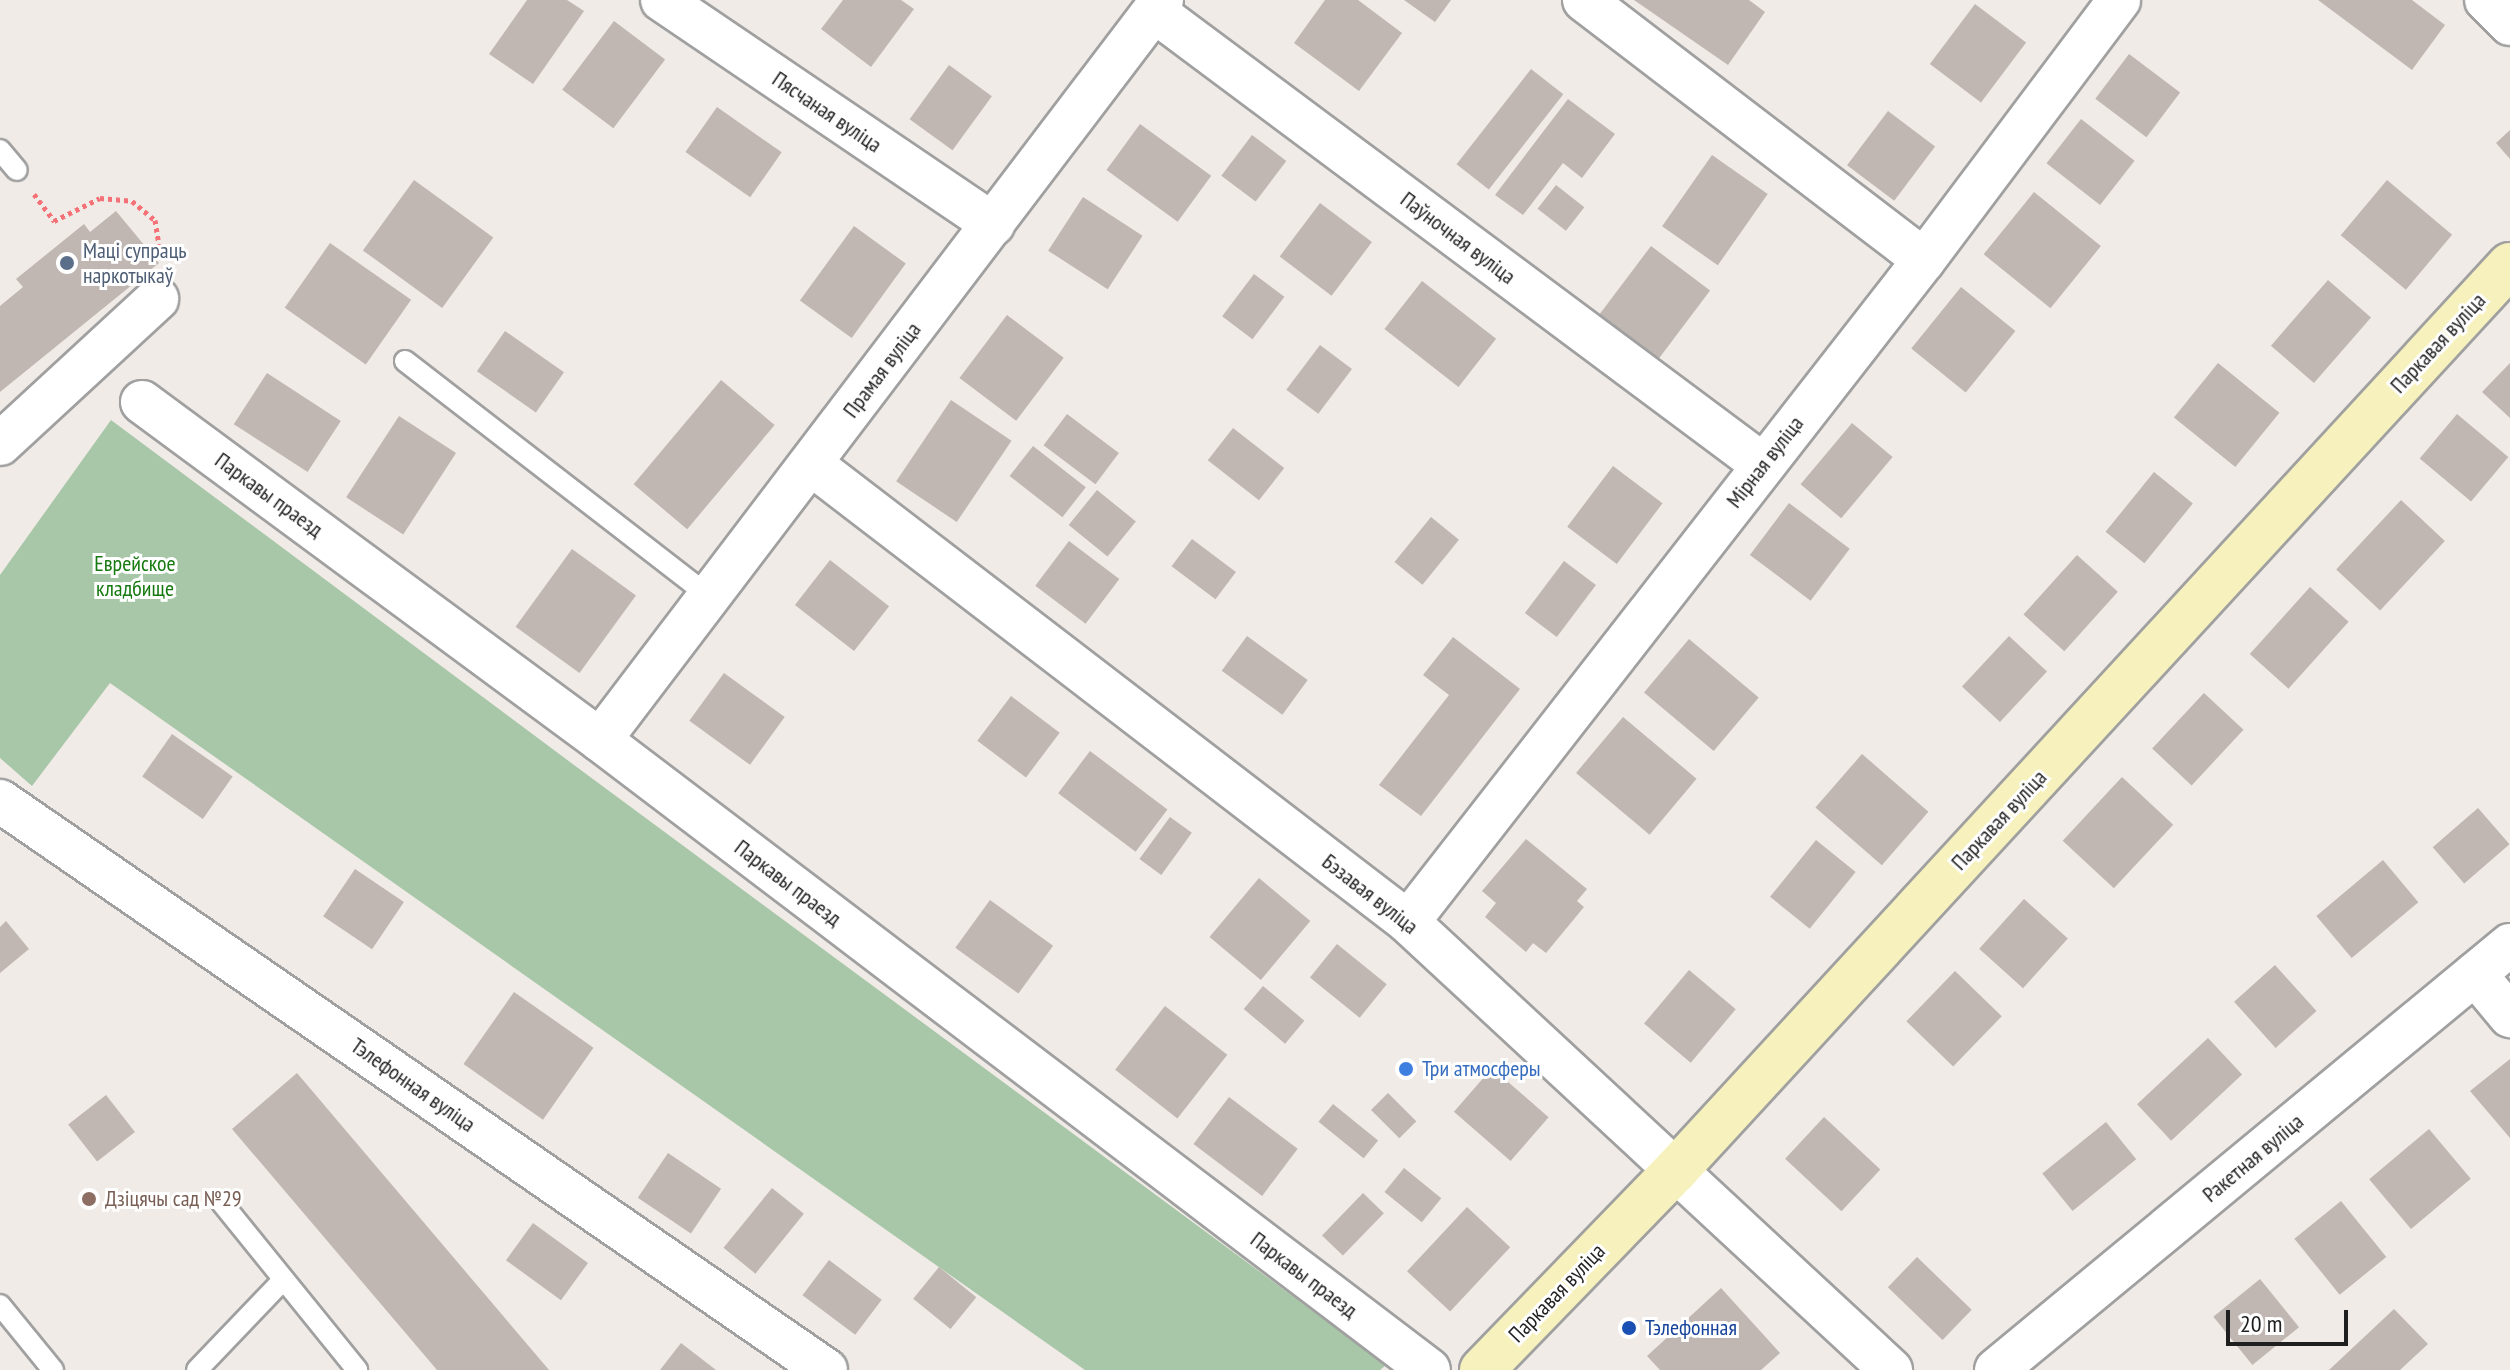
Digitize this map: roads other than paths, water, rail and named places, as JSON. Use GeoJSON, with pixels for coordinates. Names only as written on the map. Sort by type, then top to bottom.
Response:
{"type":"FeatureCollection","features":[{"type":"Feature","properties":{"kind":"street","name":"Пясчаная вуліца"},"geometry":{"type":"LineString","coordinates":[[662,0],[993,224]]}},
{"type":"Feature","properties":{"kind":"street"},"geometry":{"type":"LineString","coordinates":[[1584,0],[1924,260]]}},
{"type":"Feature","properties":{"kind":"street","name":"Мірная вуліца"},"geometry":{"type":"LineString","coordinates":[[1408,922],[1924,260],[2119,0]]}},
{"type":"Feature","properties":{"kind":"street"},"geometry":{"type":"LineString","coordinates":[[2486,0],[2510,24]]}},
{"type":"Feature","properties":{"kind":"street","name":"Прамая вуліца"},"geometry":{"type":"LineString","coordinates":[[600,740],[1158,5]]}},
{"type":"Feature","properties":{"kind":"street","name":"Паўночная вуліца"},"geometry":{"type":"LineString","coordinates":[[1158,5],[1763,465]]}},
{"type":"Feature","properties":{"kind":"street","name":"Паркавая вуліца"},"geometry":{"type":"LineString","coordinates":[[1482,1370],[1675,1171],[2510,265]]}},
{"type":"Feature","properties":{"kind":"street"},"geometry":{"type":"LineString","coordinates":[[0,444],[157,299]]}},
{"type":"Feature","properties":{"kind":"street","name":"Паркавы праезд"},"geometry":{"type":"LineString","coordinates":[[142,402],[600,740],[1429,1370]]}},
{"type":"Feature","properties":{"kind":"street","name":"Бэзавая вуліца"},"geometry":{"type":"LineString","coordinates":[[811,464],[1408,922],[1891,1370]]}},
{"type":"Feature","properties":{"kind":"street","name":"Тэлефонная вуліца"},"geometry":{"type":"LineString","coordinates":[[0,801],[826,1370]]}},
{"type":"Feature","properties":{"kind":"street","name":"Ракетная вуліца"},"geometry":{"type":"LineString","coordinates":[[1996,1370],[2510,945]]}},
{"type":"Feature","properties":{"kind":"street"},"geometry":{"type":"LineString","coordinates":[[2475,974],[2510,1016]]}},
{"type":"Feature","properties":{"kind":"lane"},"geometry":{"type":"LineString","coordinates":[[0,150],[17,170]]}},
{"type":"Feature","properties":{"kind":"lane"},"geometry":{"type":"LineString","coordinates":[[405,361],[710,597]]}},
{"type":"Feature","properties":{"kind":"lane"},"geometry":{"type":"LineString","coordinates":[[222,1203],[357,1370]]}},
{"type":"Feature","properties":{"kind":"lane"},"geometry":{"type":"LineString","coordinates":[[197,1370],[282,1281]]}},
{"type":"Feature","properties":{"kind":"lane"},"geometry":{"type":"LineString","coordinates":[[0,1305],[53,1370]]}},
{"type":"Feature","properties":{"kind":"place","name":"Маці супраць наркотыкаў"},"geometry":{"type":"Point","coordinates":[67,263]}},
{"type":"Feature","properties":{"kind":"place","name":"Три атмосферы"},"geometry":{"type":"Point","coordinates":[1406,1069]}},
{"type":"Feature","properties":{"kind":"place","name":"Дзіцячы сад №29"},"geometry":{"type":"Point","coordinates":[89,1199]}},
{"type":"Feature","properties":{"kind":"place","name":"Тэлефонная"},"geometry":{"type":"Point","coordinates":[1629,1328]}},
{"type":"Feature","properties":{"kind":"park label","name":"Еврейское кладбище"},"geometry":{"type":"Point","coordinates":[135,576]}}]}
